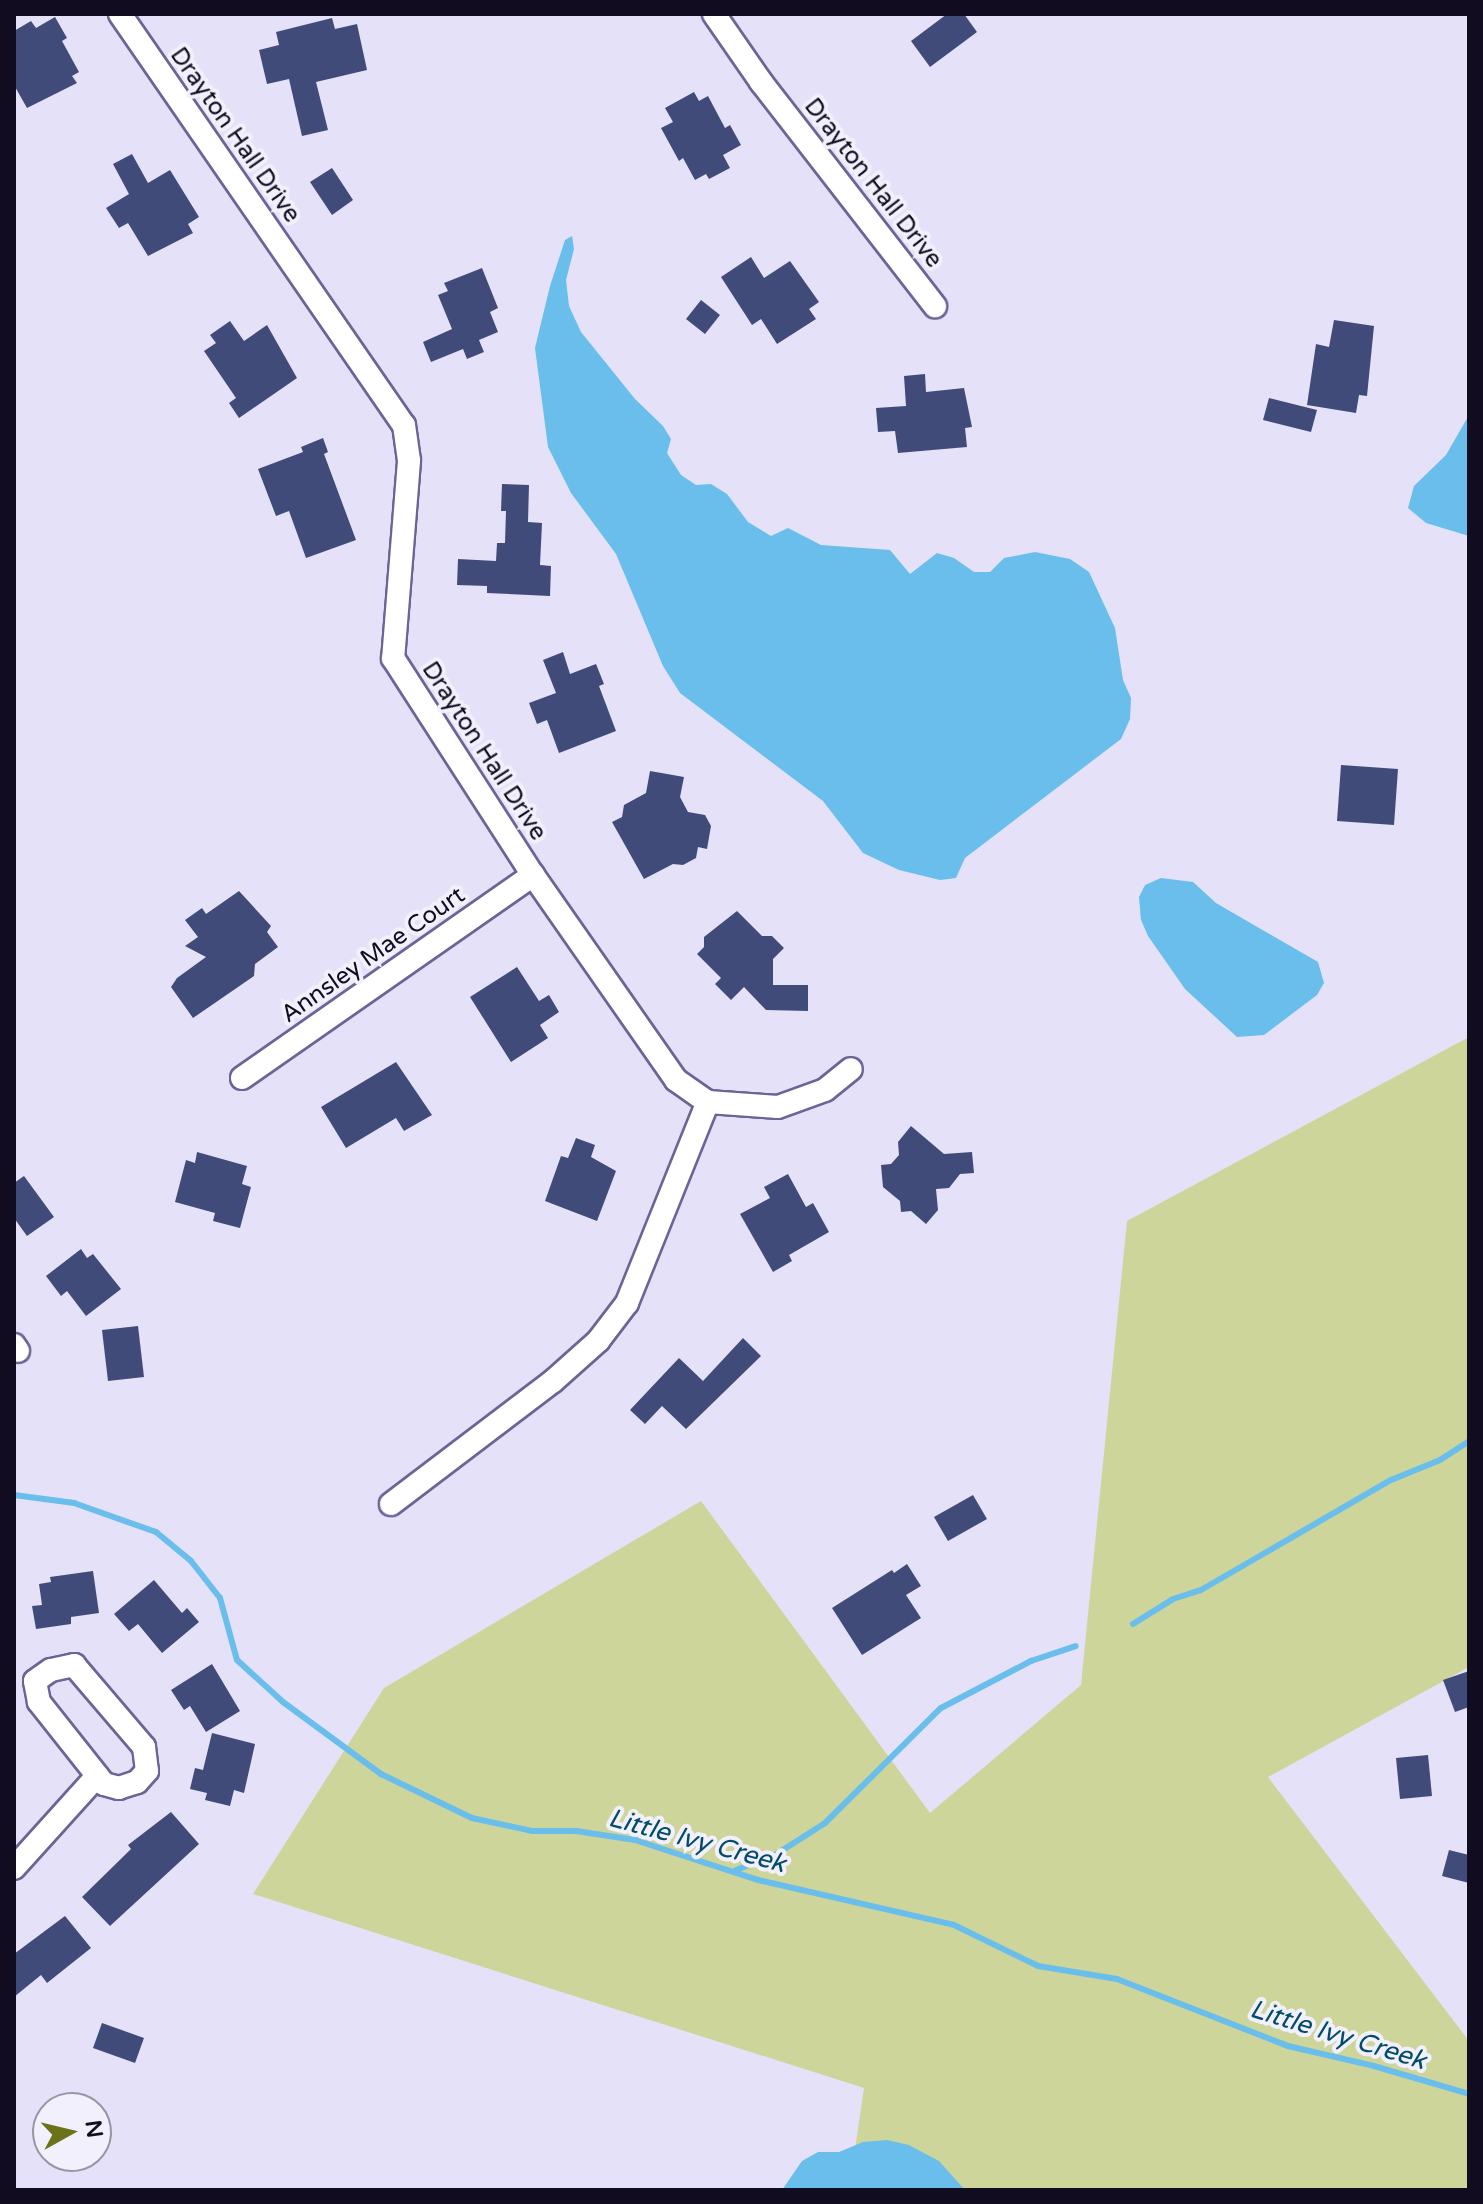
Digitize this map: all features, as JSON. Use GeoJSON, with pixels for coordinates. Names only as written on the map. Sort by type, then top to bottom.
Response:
{"type":"FeatureCollection","features":[{"type":"Feature","properties":{"kind":"street","name":"Drayton Hall Drive"},"geometry":{"type":"LineString","coordinates":[[120,14],[404,425],[409,461],[393,658],[533,875],[676,1080],[708,1102]]}},
{"type":"Feature","properties":{"kind":"street","name":"Drayton Hall Drive"},"geometry":{"type":"LineString","coordinates":[[714,14],[771,94],[935,306]]}},
{"type":"Feature","properties":{"kind":"street","name":"Annsley Mae Court"},"geometry":{"type":"LineString","coordinates":[[242,1078],[533,875]]}},
{"type":"Feature","properties":{"kind":"street"},"geometry":{"type":"LineString","coordinates":[[391,1504],[552,1382],[598,1341],[627,1303],[708,1102],[778,1107],[825,1090],[851,1069]]}},
{"type":"Feature","properties":{"kind":"street"},"geometry":{"type":"LineString","coordinates":[[74,1665],[144,1747],[147,1771],[137,1782],[119,1788],[104,1784],[97,1776],[39,1702],[35,1681],[51,1670],[74,1665]]}},
{"type":"Feature","properties":{"kind":"street"},"geometry":{"type":"LineString","coordinates":[[14,1868],[97,1776]]}},
{"type":"Feature","properties":{"kind":"green space"},"geometry":{"type":"Polygon","coordinates":[[[1469,1037],[1469,1667],[1268,1777],[1469,2041],[1469,2190],[849,2190],[864,2088],[253,1894],[384,1688],[701,1501],[930,1813],[1081,1685],[1127,1221],[1469,1037]]]}},
{"type":"Feature","properties":{"kind":"water"},"geometry":{"type":"Polygon","coordinates":[[[572,236],[574,249],[566,280],[569,306],[581,332],[635,399],[663,426],[671,439],[667,453],[681,475],[696,485],[711,484],[727,494],[748,522],[771,536],[788,528],[821,545],[890,550],[910,574],[937,553],[954,558],[974,572],[990,572],[1004,558],[1035,552],[1070,559],[1089,572],[1115,628],[1123,680],[1131,698],[1130,719],[1121,739],[965,858],[956,878],[940,880],[899,870],[863,853],[823,801],[680,693],[663,666],[616,554],[571,493],[548,447],[535,348],[565,240],[572,236]]]}},
{"type":"Feature","properties":{"kind":"water"},"geometry":{"type":"Polygon","coordinates":[[[1469,415],[1469,536],[1426,523],[1408,508],[1414,486],[1446,455],[1469,415]]]}},
{"type":"Feature","properties":{"kind":"water"},"geometry":{"type":"Polygon","coordinates":[[[1161,878],[1193,882],[1216,903],[1318,962],[1324,983],[1317,995],[1264,1035],[1237,1037],[1185,989],[1148,936],[1141,920],[1139,897],[1145,885],[1161,878]]]}},
{"type":"Feature","properties":{"kind":"water"},"geometry":{"type":"Polygon","coordinates":[[[887,2140],[909,2145],[939,2161],[965,2190],[782,2190],[802,2161],[818,2152],[839,2152],[863,2142],[887,2140]]]}},
{"type":"Feature","properties":{"kind":"building"},"geometry":{"type":"Polygon","coordinates":[[[947,14],[964,14],[977,32],[930,67],[911,41],[947,14]]]}},
{"type":"Feature","properties":{"kind":"building"},"geometry":{"type":"Polygon","coordinates":[[[55,17],[67,38],[62,41],[79,72],[72,76],[77,83],[27,108],[14,85],[14,31],[31,21],[36,28],[55,17]]]}},
{"type":"Feature","properties":{"kind":"building"},"geometry":{"type":"Polygon","coordinates":[[[332,18],[335,29],[357,24],[367,70],[316,82],[328,130],[302,136],[289,79],[267,84],[259,50],[279,45],[276,32],[332,18]]]}},
{"type":"Feature","properties":{"kind":"building"},"geometry":{"type":"Polygon","coordinates":[[[694,92],[699,101],[708,96],[725,128],[730,125],[741,145],[723,155],[730,168],[709,179],[706,174],[695,180],[683,158],[679,161],[661,128],[673,122],[665,108],[694,92]]]}},
{"type":"Feature","properties":{"kind":"building"},"geometry":{"type":"Polygon","coordinates":[[[132,154],[148,183],[170,170],[199,217],[188,224],[193,233],[148,256],[128,223],[119,228],[106,208],[129,194],[113,164],[132,154]]]}},
{"type":"Feature","properties":{"kind":"building"},"geometry":{"type":"Polygon","coordinates":[[[332,168],[353,200],[332,215],[310,182],[332,168]]]}},
{"type":"Feature","properties":{"kind":"building"},"geometry":{"type":"Polygon","coordinates":[[[751,257],[764,278],[790,261],[819,302],[809,309],[816,319],[777,344],[761,319],[752,325],[721,277],[751,257]]]}},
{"type":"Feature","properties":{"kind":"building"},"geometry":{"type":"Polygon","coordinates":[[[482,268],[498,308],[490,312],[498,332],[479,340],[484,352],[467,359],[463,349],[431,362],[423,342],[452,329],[438,295],[448,291],[444,283],[482,268]]]}},
{"type":"Feature","properties":{"kind":"building"},"geometry":{"type":"Polygon","coordinates":[[[701,300],[720,315],[705,334],[686,319],[701,300]]]}},
{"type":"Feature","properties":{"kind":"building"},"geometry":{"type":"Polygon","coordinates":[[[1334,320],[1374,326],[1367,396],[1359,395],[1356,413],[1307,405],[1316,344],[1329,347],[1334,320]]]}},
{"type":"Feature","properties":{"kind":"building"},"geometry":{"type":"Polygon","coordinates":[[[230,321],[244,341],[267,325],[297,378],[239,418],[229,403],[236,398],[204,351],[216,343],[210,335],[230,321]]]}},
{"type":"Feature","properties":{"kind":"building"},"geometry":{"type":"Polygon","coordinates":[[[925,374],[926,392],[964,388],[972,427],[965,428],[967,447],[898,453],[895,431],[878,432],[876,408],[906,406],[904,376],[925,374]]]}},
{"type":"Feature","properties":{"kind":"building"},"geometry":{"type":"Polygon","coordinates":[[[1269,398],[1317,410],[1311,432],[1263,420],[1269,398]]]}},
{"type":"Feature","properties":{"kind":"building"},"geometry":{"type":"Polygon","coordinates":[[[323,438],[328,452],[324,454],[356,540],[306,558],[289,511],[276,516],[258,469],[303,452],[301,447],[323,438]]]}},
{"type":"Feature","properties":{"kind":"building"},"geometry":{"type":"Polygon","coordinates":[[[502,484],[529,485],[528,522],[542,523],[540,565],[551,566],[550,596],[487,593],[487,586],[457,585],[458,559],[496,561],[497,543],[505,543],[506,511],[501,511],[502,484]]]}},
{"type":"Feature","properties":{"kind":"building"},"geometry":{"type":"Polygon","coordinates":[[[563,652],[570,674],[596,664],[604,684],[599,686],[616,731],[559,753],[547,720],[537,724],[529,703],[556,693],[543,660],[563,652]]]}},
{"type":"Feature","properties":{"kind":"building"},"geometry":{"type":"Polygon","coordinates":[[[1341,765],[1398,769],[1394,825],[1337,821],[1341,765]]]}},
{"type":"Feature","properties":{"kind":"building"},"geometry":{"type":"Polygon","coordinates":[[[650,771],[684,777],[680,797],[688,812],[705,815],[711,826],[707,849],[698,847],[696,858],[683,865],[673,864],[644,879],[612,822],[622,817],[624,805],[646,793],[650,771]]]}},
{"type":"Feature","properties":{"kind":"building"},"geometry":{"type":"Polygon","coordinates":[[[239,891],[271,926],[267,932],[278,947],[255,964],[254,976],[193,1018],[171,987],[177,978],[206,957],[185,946],[198,937],[185,920],[202,908],[206,914],[239,891]]]}},
{"type":"Feature","properties":{"kind":"building"},"geometry":{"type":"Polygon","coordinates":[[[737,911],[762,936],[772,936],[784,948],[773,959],[773,985],[808,985],[808,1011],[766,1010],[744,987],[731,1000],[715,984],[721,978],[697,954],[704,947],[704,937],[737,911]]]}},
{"type":"Feature","properties":{"kind":"building"},"geometry":{"type":"Polygon","coordinates":[[[517,967],[539,1001],[549,995],[559,1012],[540,1025],[548,1038],[511,1062],[470,997],[517,967]]]}},
{"type":"Feature","properties":{"kind":"building"},"geometry":{"type":"Polygon","coordinates":[[[396,1062],[432,1115],[404,1131],[396,1118],[346,1148],[321,1107],[396,1062]]]}},
{"type":"Feature","properties":{"kind":"building"},"geometry":{"type":"Polygon","coordinates":[[[911,1126],[944,1154],[972,1152],[974,1173],[960,1174],[949,1188],[936,1189],[938,1210],[926,1224],[911,1211],[901,1212],[900,1201],[883,1187],[881,1165],[891,1164],[899,1155],[898,1142],[911,1126]]]}},
{"type":"Feature","properties":{"kind":"building"},"geometry":{"type":"Polygon","coordinates":[[[576,1138],[595,1145],[591,1157],[616,1171],[597,1221],[545,1201],[561,1156],[568,1158],[576,1138]]]}},
{"type":"Feature","properties":{"kind":"building"},"geometry":{"type":"Polygon","coordinates":[[[197,1152],[247,1166],[242,1184],[251,1187],[240,1228],[213,1221],[215,1213],[175,1202],[186,1160],[195,1163],[197,1152]]]}},
{"type":"Feature","properties":{"kind":"building"},"geometry":{"type":"Polygon","coordinates":[[[788,1174],[806,1207],[813,1203],[829,1232],[789,1255],[792,1261],[773,1272],[740,1214],[770,1198],[764,1187],[788,1174]]]}},
{"type":"Feature","properties":{"kind":"building"},"geometry":{"type":"Polygon","coordinates":[[[24,1176],[54,1217],[27,1236],[14,1218],[14,1183],[24,1176]]]}},
{"type":"Feature","properties":{"kind":"building"},"geometry":{"type":"Polygon","coordinates":[[[81,1249],[87,1258],[93,1254],[121,1289],[86,1316],[67,1291],[61,1296],[46,1276],[81,1249]]]}},
{"type":"Feature","properties":{"kind":"building"},"geometry":{"type":"Polygon","coordinates":[[[138,1326],[144,1377],[108,1381],[102,1330],[138,1326]]]}},
{"type":"Feature","properties":{"kind":"building"},"geometry":{"type":"Polygon","coordinates":[[[743,1338],[761,1356],[686,1429],[662,1406],[645,1424],[630,1410],[679,1358],[703,1381],[743,1338]]]}},
{"type":"Feature","properties":{"kind":"building"},"geometry":{"type":"Polygon","coordinates":[[[973,1495],[987,1519],[948,1541],[934,1517],[973,1495]]]}},
{"type":"Feature","properties":{"kind":"building"},"geometry":{"type":"Polygon","coordinates":[[[907,1564],[921,1586],[906,1595],[921,1618],[862,1655],[832,1608],[892,1570],[894,1573],[907,1564]]]}},
{"type":"Feature","properties":{"kind":"building"},"geometry":{"type":"Polygon","coordinates":[[[93,1571],[99,1613],[71,1617],[71,1624],[36,1629],[32,1606],[42,1605],[39,1584],[51,1582],[50,1577],[93,1571]]]}},
{"type":"Feature","properties":{"kind":"building"},"geometry":{"type":"Polygon","coordinates":[[[154,1580],[182,1613],[187,1608],[199,1622],[162,1653],[138,1624],[129,1631],[114,1614],[154,1580]]]}},
{"type":"Feature","properties":{"kind":"building"},"geometry":{"type":"Polygon","coordinates":[[[212,1664],[240,1711],[206,1732],[190,1706],[184,1710],[171,1690],[212,1664]]]}},
{"type":"Feature","properties":{"kind":"building"},"geometry":{"type":"Polygon","coordinates":[[[1469,1671],[1469,1707],[1455,1712],[1443,1680],[1469,1671]]]}},
{"type":"Feature","properties":{"kind":"building"},"geometry":{"type":"Polygon","coordinates":[[[212,1733],[255,1744],[244,1793],[234,1790],[230,1806],[205,1800],[207,1793],[190,1789],[195,1768],[203,1770],[212,1733]]]}},
{"type":"Feature","properties":{"kind":"building"},"geometry":{"type":"Polygon","coordinates":[[[1428,1755],[1432,1796],[1400,1799],[1396,1758],[1428,1755]]]}},
{"type":"Feature","properties":{"kind":"building"},"geometry":{"type":"Polygon","coordinates":[[[171,1812],[199,1844],[110,1926],[82,1897],[131,1849],[128,1845],[171,1812]]]}},
{"type":"Feature","properties":{"kind":"building"},"geometry":{"type":"Polygon","coordinates":[[[1449,1850],[1469,1855],[1469,1883],[1442,1876],[1449,1850]]]}},
{"type":"Feature","properties":{"kind":"building"},"geometry":{"type":"Polygon","coordinates":[[[65,1916],[91,1948],[47,1983],[41,1975],[14,1997],[14,1954],[65,1916]]]}},
{"type":"Feature","properties":{"kind":"building"},"geometry":{"type":"Polygon","coordinates":[[[102,2023],[144,2038],[135,2063],[93,2048],[102,2023]]]}},
{"type":"Feature","properties":{"kind":"waterway"},"geometry":{"type":"LineString","coordinates":[[1133,1624],[1173,1599],[1201,1590],[1391,1480],[1440,1460],[1469,1441]]}},
{"type":"Feature","properties":{"kind":"waterway","name":"Little Ivy Creek"},"geometry":{"type":"LineString","coordinates":[[14,1495],[74,1503],[156,1532],[191,1561],[220,1598],[237,1660],[283,1702],[381,1774],[472,1818],[532,1831],[576,1831],[635,1840],[758,1880],[954,1925],[1038,1966],[1117,1979],[1288,2046],[1374,2066],[1469,2094]]}},
{"type":"Feature","properties":{"kind":"waterway"},"geometry":{"type":"LineString","coordinates":[[736,1870],[775,1855],[825,1823],[941,1708],[1031,1661],[1076,1646]]}}]}
